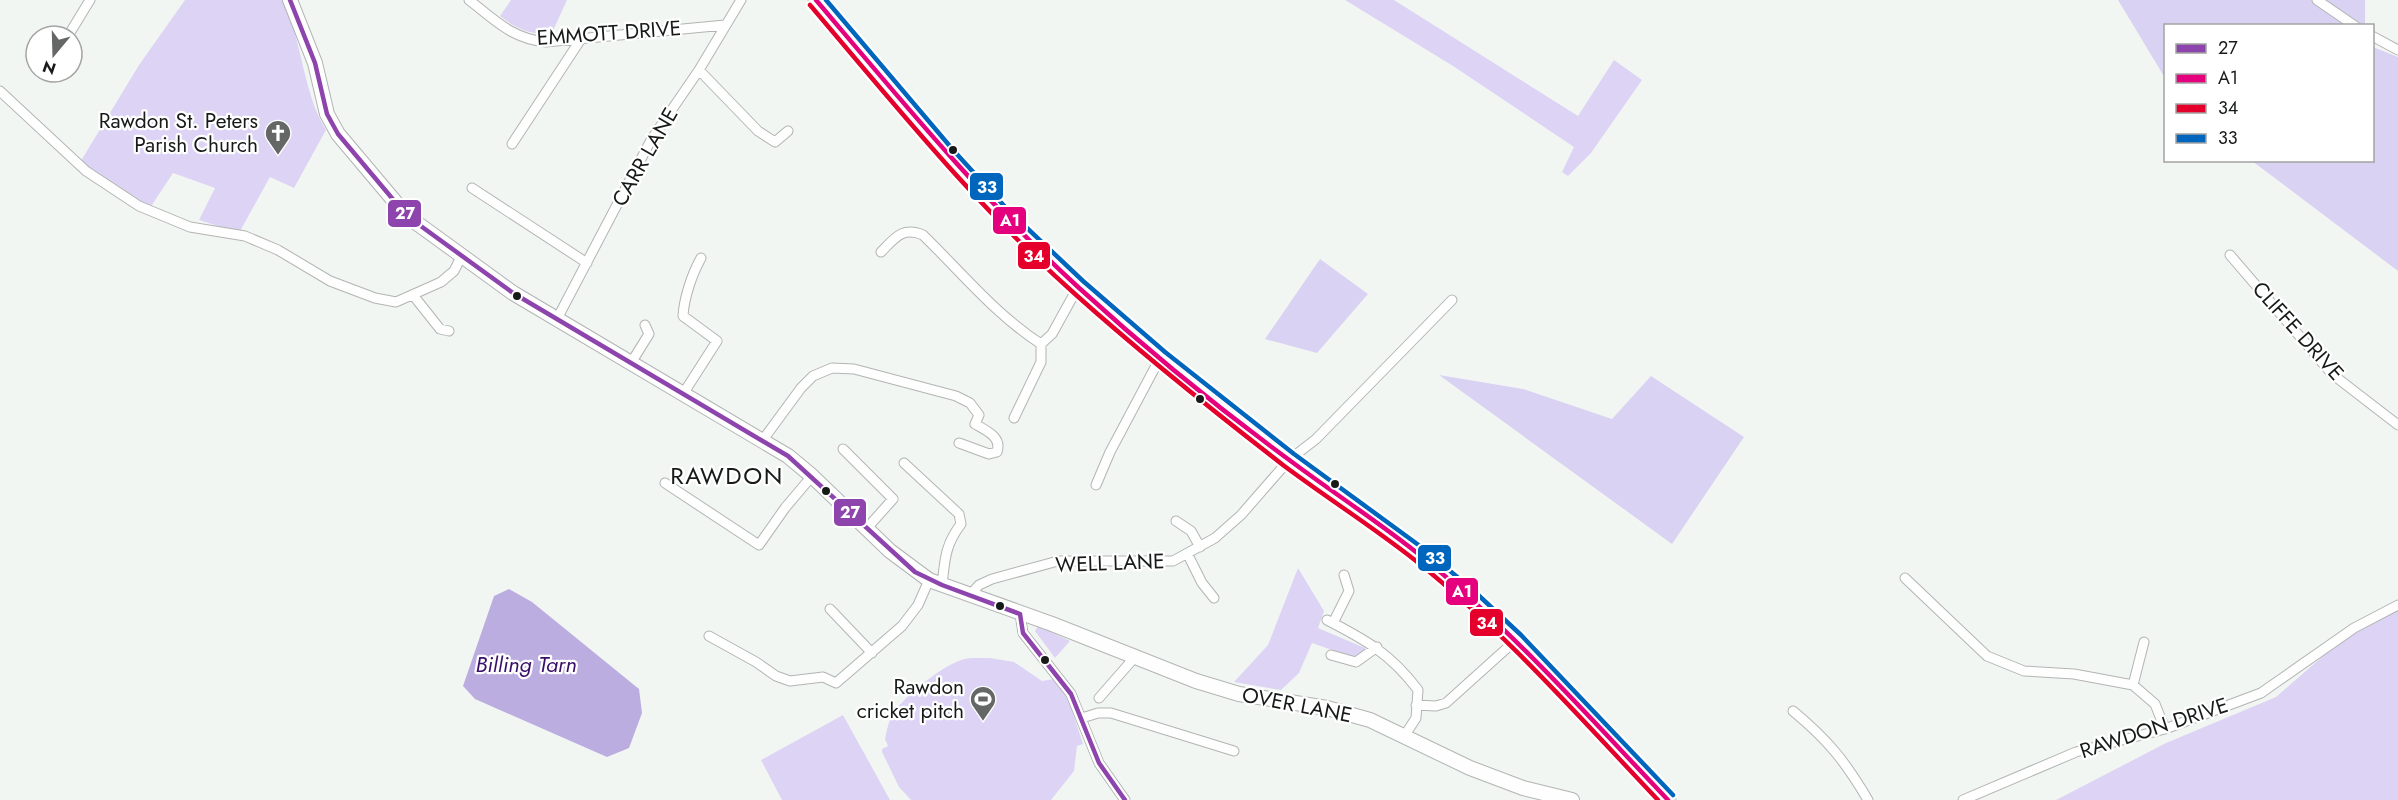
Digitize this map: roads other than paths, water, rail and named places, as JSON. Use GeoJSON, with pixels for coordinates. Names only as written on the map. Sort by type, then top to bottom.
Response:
{"type":"FeatureCollection","features":[{"type":"Feature","properties":{"kind":"main road"},"geometry":{"type":"LineString","coordinates":[[816,0],[948,156],[1002,214],[1078,287],[1160,358],[1289,460],[1420,555],[1516,640],[1668,800]]}},
{"type":"Feature","properties":{"kind":"street"},"geometry":{"type":"LineString","coordinates":[[75,24],[90,0]]}},
{"type":"Feature","properties":{"kind":"street","name":"OVER LANE"},"geometry":{"type":"LineString","coordinates":[[290,0],[315,63],[327,114],[338,134],[406,216],[461,257],[557,319],[788,456],[812,476],[890,552],[936,582],[1052,624],[1196,681],[1239,694],[1327,708],[1370,720],[1470,768],[1523,788],[1572,800]]}},
{"type":"Feature","properties":{"kind":"street","name":"EMMOTT DRIVE"},"geometry":{"type":"LineString","coordinates":[[470,0],[521,38],[546,42],[726,25]]}},
{"type":"Feature","properties":{"kind":"street","name":"CARR LANE"},"geometry":{"type":"LineString","coordinates":[[557,319],[651,140],[699,70],[741,0]]}},
{"type":"Feature","properties":{"kind":"street"},"geometry":{"type":"LineString","coordinates":[[2317,0],[2352,24]]}},
{"type":"Feature","properties":{"kind":"street"},"geometry":{"type":"LineString","coordinates":[[2374,37],[2398,50]]}},
{"type":"Feature","properties":{"kind":"street"},"geometry":{"type":"LineString","coordinates":[[512,144],[581,39]]}},
{"type":"Feature","properties":{"kind":"street"},"geometry":{"type":"LineString","coordinates":[[699,70],[758,131],[775,142],[788,131]]}},
{"type":"Feature","properties":{"kind":"street"},"geometry":{"type":"LineString","coordinates":[[0,91],[86,171],[139,206],[190,227],[245,236],[278,250],[330,281],[375,298],[396,302],[441,282],[454,271],[461,257]]}},
{"type":"Feature","properties":{"kind":"street"},"geometry":{"type":"LineString","coordinates":[[472,188],[586,263]]}},
{"type":"Feature","properties":{"kind":"street"},"geometry":{"type":"LineString","coordinates":[[881,252],[898,234],[910,231],[923,236],[1025,334],[1041,344]]}},
{"type":"Feature","properties":{"kind":"street","name":"CLIFFE DRIVE"},"geometry":{"type":"LineString","coordinates":[[2230,255],[2332,374],[2398,426]]}},
{"type":"Feature","properties":{"kind":"street"},"geometry":{"type":"LineString","coordinates":[[683,394],[717,341],[682,316],[701,258]]}},
{"type":"Feature","properties":{"kind":"street"},"geometry":{"type":"LineString","coordinates":[[1014,418],[1041,362],[1041,344],[1052,334],[1078,287]]}},
{"type":"Feature","properties":{"kind":"street"},"geometry":{"type":"LineString","coordinates":[[413,295],[440,329],[449,331]]}},
{"type":"Feature","properties":{"kind":"street","name":"WELL LANE"},"geometry":{"type":"LineString","coordinates":[[970,595],[984,582],[1058,561],[1173,561],[1188,555],[1215,538],[1241,515],[1289,460],[1316,439],[1452,300]]}},
{"type":"Feature","properties":{"kind":"street"},"geometry":{"type":"LineString","coordinates":[[631,363],[649,334],[645,325]]}},
{"type":"Feature","properties":{"kind":"street"},"geometry":{"type":"LineString","coordinates":[[1096,485],[1110,452],[1160,358]]}},
{"type":"Feature","properties":{"kind":"street"},"geometry":{"type":"LineString","coordinates":[[762,441],[801,388],[813,376],[832,368],[854,369],[956,396],[970,403],[979,415]]}},
{"type":"Feature","properties":{"kind":"street"},"geometry":{"type":"LineString","coordinates":[[979,415],[990,414]]}},
{"type":"Feature","properties":{"kind":"street"},"geometry":{"type":"LineString","coordinates":[[959,443],[989,454],[997,452],[997,440],[975,424],[979,415]]}},
{"type":"Feature","properties":{"kind":"street"},"geometry":{"type":"LineString","coordinates":[[843,449],[893,499],[867,528]]}},
{"type":"Feature","properties":{"kind":"street"},"geometry":{"type":"LineString","coordinates":[[709,636],[776,676],[790,681],[823,677],[836,682],[872,653],[902,626],[936,582],[950,538],[962,524],[959,514],[904,463]]}},
{"type":"Feature","properties":{"kind":"street"},"geometry":{"type":"LineString","coordinates":[[665,483],[759,545],[785,508],[812,476]]}},
{"type":"Feature","properties":{"kind":"street"},"geometry":{"type":"LineString","coordinates":[[1176,522],[1191,531],[1200,547]]}},
{"type":"Feature","properties":{"kind":"street"},"geometry":{"type":"LineString","coordinates":[[1188,555],[1202,583],[1214,598]]}},
{"type":"Feature","properties":{"kind":"street"},"geometry":{"type":"LineString","coordinates":[[1344,575],[1349,591],[1330,621],[1377,647],[1407,675],[1418,690],[1416,718],[1405,735]]}},
{"type":"Feature","properties":{"kind":"street"},"geometry":{"type":"LineString","coordinates":[[1905,578],[1988,656],[2024,671],[2074,674],[2133,685],[2156,705],[2165,729]]}},
{"type":"Feature","properties":{"kind":"street","name":"RAWDON DRIVE"},"geometry":{"type":"LineString","coordinates":[[1963,800],[2076,752],[2165,729],[2261,693],[2354,628],[2398,605]]}},
{"type":"Feature","properties":{"kind":"street"},"geometry":{"type":"LineString","coordinates":[[830,609],[872,653]]}},
{"type":"Feature","properties":{"kind":"street"},"geometry":{"type":"LineString","coordinates":[[1020,614],[1023,633],[1071,694],[1099,763],[1125,800]]}},
{"type":"Feature","properties":{"kind":"street"},"geometry":{"type":"LineString","coordinates":[[1416,705],[1436,706],[1446,703],[1516,640]]}},
{"type":"Feature","properties":{"kind":"street"},"geometry":{"type":"LineString","coordinates":[[2133,685],[2144,642]]}},
{"type":"Feature","properties":{"kind":"street"},"geometry":{"type":"LineString","coordinates":[[1331,655],[1356,662],[1377,647]]}},
{"type":"Feature","properties":{"kind":"street"},"geometry":{"type":"LineString","coordinates":[[1099,698],[1134,658]]}},
{"type":"Feature","properties":{"kind":"street"},"geometry":{"type":"LineString","coordinates":[[1793,711],[1817,731],[1845,763],[1868,800]]}},
{"type":"Feature","properties":{"kind":"street"},"geometry":{"type":"LineString","coordinates":[[1082,718],[1105,712],[1121,715],[1234,751]]}},
{"type":"Feature","properties":{"kind":"water","name":"Billing Tarn"},"geometry":{"type":"Polygon","coordinates":[[[509,589],[532,602],[639,689],[642,713],[629,748],[607,757],[475,699],[463,686],[494,596],[509,589]]]}},
{"type":"Feature","properties":{"kind":"place","name":"Rawdon St. Peters Parish Church"},"geometry":{"type":"Point","coordinates":[278,156]}},
{"type":"Feature","properties":{"kind":"place","name":"Rawdon cricket pitch"},"geometry":{"type":"Point","coordinates":[983,722]}},
{"type":"Feature","properties":{"kind":"district","name":"RAWDON"},"geometry":{"type":"Point","coordinates":[727,476]}}]}
